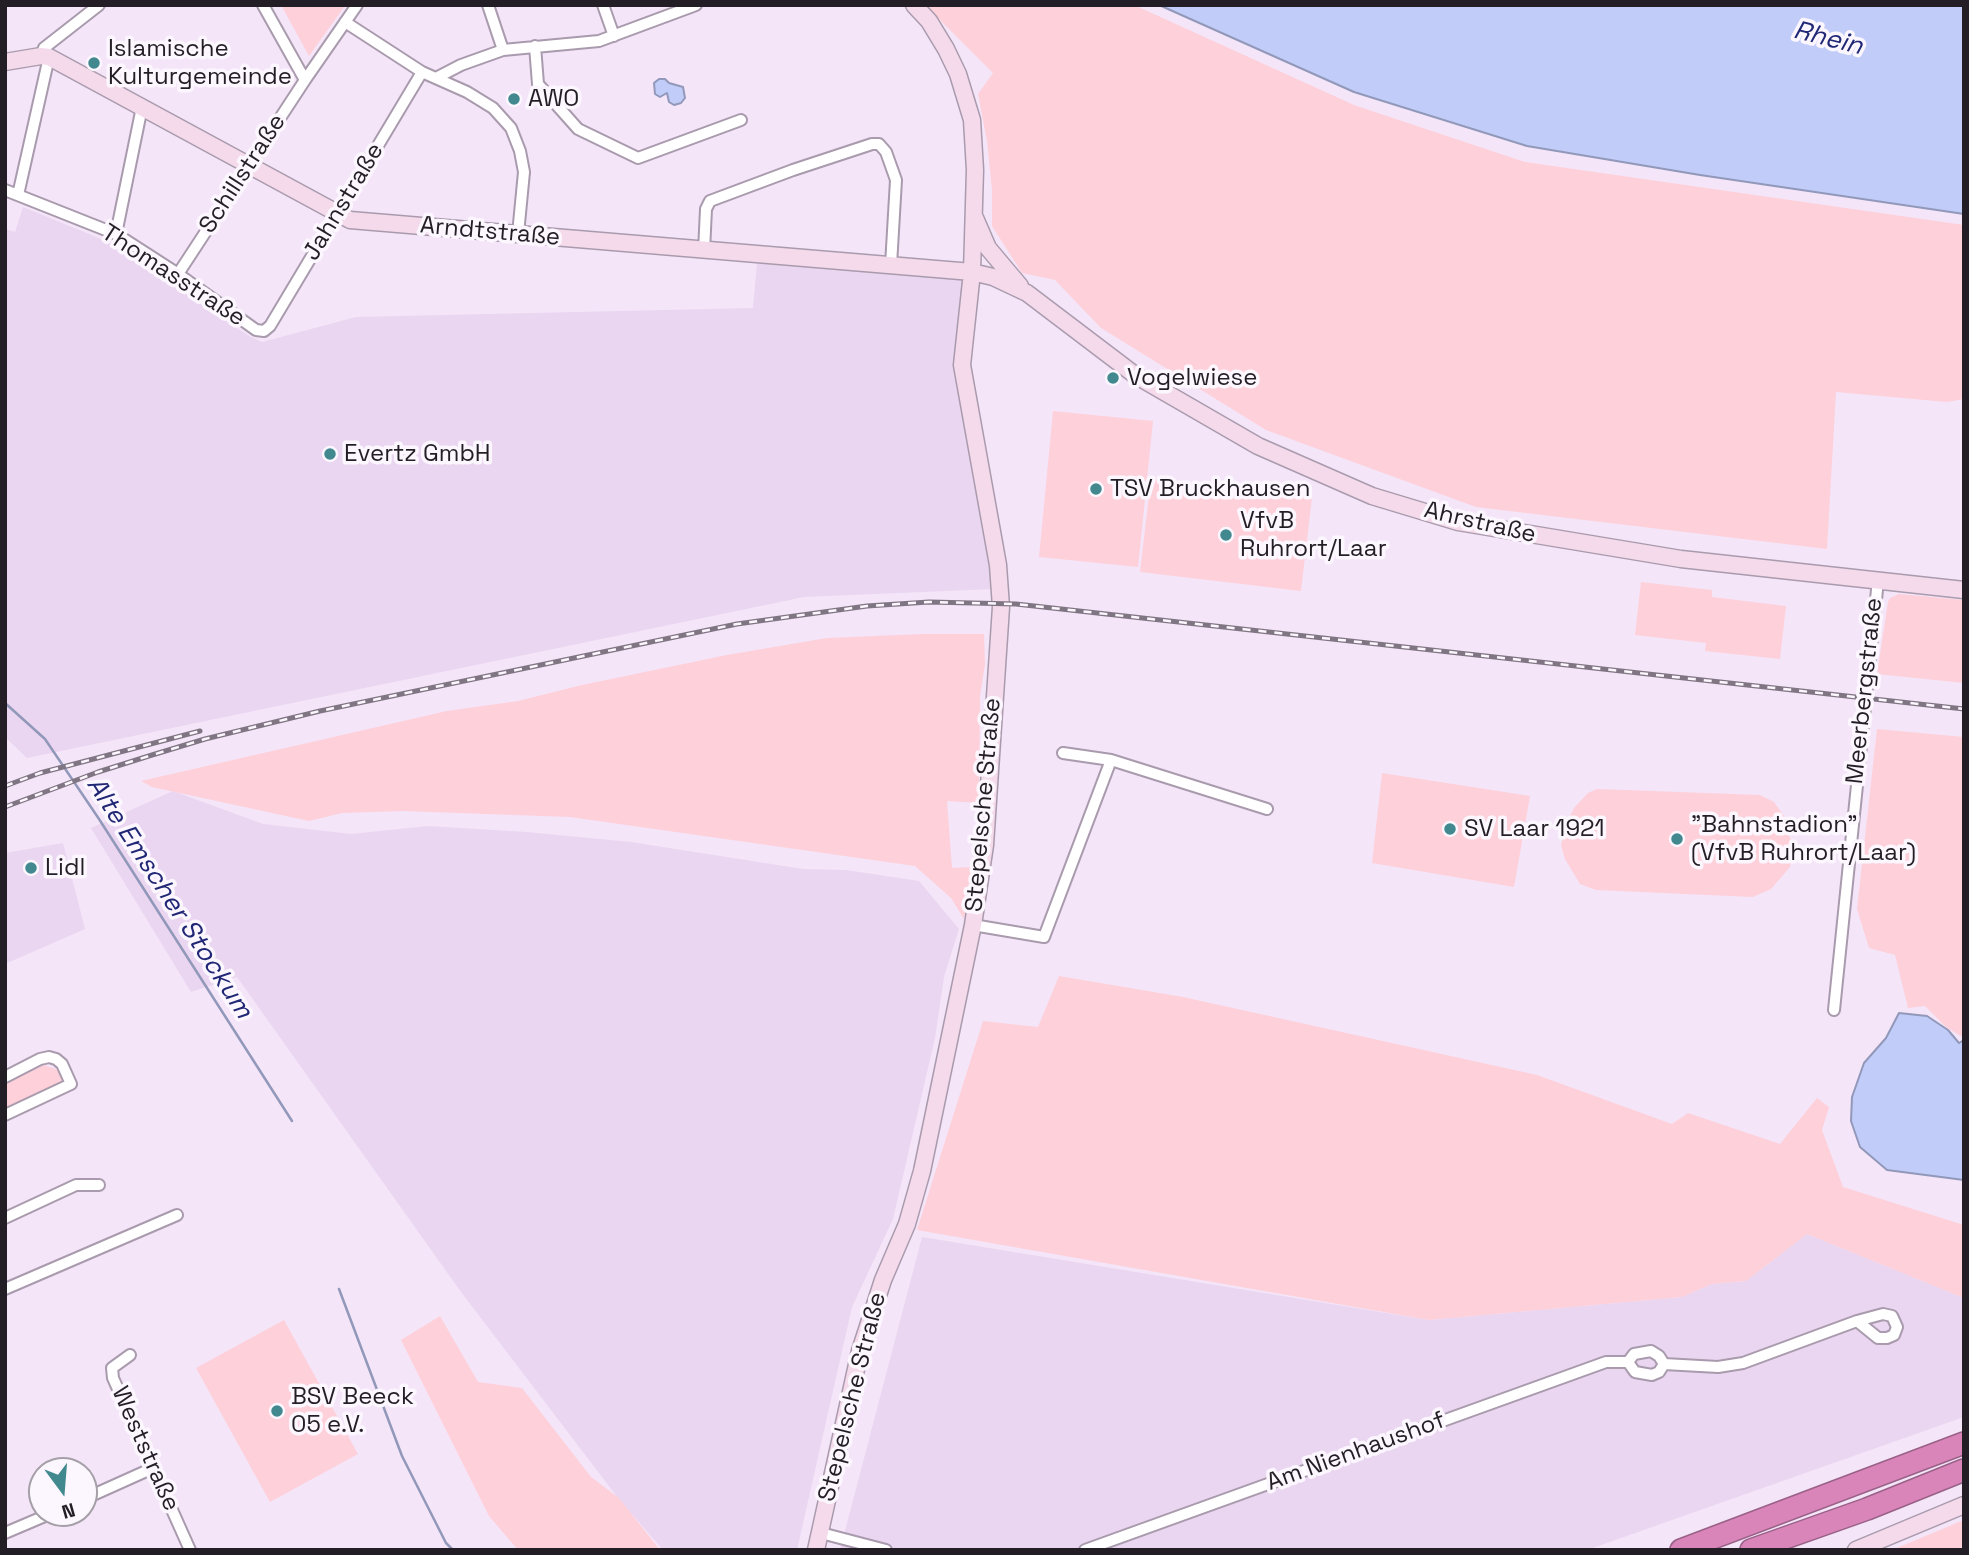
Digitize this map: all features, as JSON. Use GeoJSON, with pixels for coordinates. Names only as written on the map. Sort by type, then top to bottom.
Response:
{"type":"FeatureCollection","features":[{"type":"Feature","properties":{"kind":"highway"},"geometry":{"type":"LineString","coordinates":[[1681,1550],[1964,1443]]}},
{"type":"Feature","properties":{"kind":"highway"},"geometry":{"type":"LineString","coordinates":[[1751,1550],[1964,1470]]}},
{"type":"Feature","properties":{"kind":"street"},"geometry":{"type":"LineString","coordinates":[[18,195],[45,57],[44,48],[99,5]]}},
{"type":"Feature","properties":{"kind":"street"},"geometry":{"type":"LineString","coordinates":[[263,5],[304,80]]}},
{"type":"Feature","properties":{"kind":"street","name":"Schillstraße"},"geometry":{"type":"LineString","coordinates":[[178,274],[304,80],[357,5]]}},
{"type":"Feature","properties":{"kind":"street"},"geometry":{"type":"LineString","coordinates":[[488,5],[503,50]]}},
{"type":"Feature","properties":{"kind":"street"},"geometry":{"type":"LineString","coordinates":[[603,5],[614,36]]}},
{"type":"Feature","properties":{"kind":"street"},"geometry":{"type":"LineString","coordinates":[[436,78],[461,65],[503,50],[599,41],[696,5]]}},
{"type":"Feature","properties":{"kind":"street","name":"Stepelsche Straße"},"geometry":{"type":"LineString","coordinates":[[816,1550],[860,1352],[922,1171],[973,925],[985,845],[1001,588],[962,365],[972,272],[975,170],[972,120],[958,74],[946,49],[929,21],[914,5]]}},
{"type":"Feature","properties":{"kind":"street"},"geometry":{"type":"LineString","coordinates":[[345,23],[422,72],[467,92],[493,108],[511,128],[520,151],[524,172],[518,234]]}},
{"type":"Feature","properties":{"kind":"street"},"geometry":{"type":"LineString","coordinates":[[535,46],[538,84],[578,129],[638,158],[741,120]]}},
{"type":"Feature","properties":{"kind":"street"},"geometry":{"type":"LineString","coordinates":[[5,62],[45,57]]}},
{"type":"Feature","properties":{"kind":"street","name":"Arndtstraße"},"geometry":{"type":"LineString","coordinates":[[45,57],[350,220],[972,272]]}},
{"type":"Feature","properties":{"kind":"street","name":"Jahnstraße"},"geometry":{"type":"LineString","coordinates":[[264,331],[270,326],[422,72]]}},
{"type":"Feature","properties":{"kind":"street"},"geometry":{"type":"LineString","coordinates":[[116,234],[142,107]]}},
{"type":"Feature","properties":{"kind":"street"},"geometry":{"type":"LineString","coordinates":[[704,251],[706,209],[710,201],[793,170],[879,144],[886,152],[896,180],[891,265]]}},
{"type":"Feature","properties":{"kind":"street","name":"Thomasstraße"},"geometry":{"type":"LineString","coordinates":[[5,190],[116,234],[256,330],[264,331]]}},
{"type":"Feature","properties":{"kind":"street"},"geometry":{"type":"LineString","coordinates":[[974,214],[988,248],[1027,293]]}},
{"type":"Feature","properties":{"kind":"street","name":"Ahrstraße"},"geometry":{"type":"LineString","coordinates":[[972,272],[993,277],[1027,293],[1135,375],[1269,452],[1372,496],[1458,522],[1681,559],[1964,590]]}},
{"type":"Feature","properties":{"kind":"street","name":"Meerbergstraße"},"geometry":{"type":"LineString","coordinates":[[1834,1010],[1878,580]]}},
{"type":"Feature","properties":{"kind":"street"},"geometry":{"type":"LineString","coordinates":[[1063,753],[1111,760],[1268,809]]}},
{"type":"Feature","properties":{"kind":"street"},"geometry":{"type":"LineString","coordinates":[[973,925],[1044,937],[1111,760]]}},
{"type":"Feature","properties":{"kind":"street"},"geometry":{"type":"LineString","coordinates":[[5,1077],[49,1057],[62,1064],[71,1084],[5,1115]]}},
{"type":"Feature","properties":{"kind":"street"},"geometry":{"type":"LineString","coordinates":[[5,1217],[76,1185],[99,1185]]}},
{"type":"Feature","properties":{"kind":"street"},"geometry":{"type":"LineString","coordinates":[[5,1289],[177,1215]]}},
{"type":"Feature","properties":{"kind":"street","name":"Am Nienhaushof"},"geometry":{"type":"LineString","coordinates":[[1664,1364],[1718,1367],[1743,1363],[1857,1321]]}},
{"type":"Feature","properties":{"kind":"street","name":"Am Nienhaushof"},"geometry":{"type":"LineString","coordinates":[[1628,1362],[1634,1354],[1651,1351],[1659,1356],[1664,1364]]}},
{"type":"Feature","properties":{"kind":"street","name":"Weststraße"},"geometry":{"type":"LineString","coordinates":[[130,1355],[112,1368],[113,1378],[190,1550]]}},
{"type":"Feature","properties":{"kind":"street","name":"Am Nienhaushof"},"geometry":{"type":"LineString","coordinates":[[1086,1550],[1606,1362],[1628,1362]]}},
{"type":"Feature","properties":{"kind":"street","name":"Am Nienhaushof"},"geometry":{"type":"LineString","coordinates":[[1628,1362],[1635,1371],[1652,1376],[1659,1372],[1664,1364]]}},
{"type":"Feature","properties":{"kind":"street"},"geometry":{"type":"LineString","coordinates":[[98,1493],[153,1468]]}},
{"type":"Feature","properties":{"kind":"street"},"geometry":{"type":"LineString","coordinates":[[1856,1550],[1964,1505]]}},
{"type":"Feature","properties":{"kind":"street"},"geometry":{"type":"LineString","coordinates":[[5,1534],[28,1524]]}},
{"type":"Feature","properties":{"kind":"street"},"geometry":{"type":"LineString","coordinates":[[821,1533],[886,1550]]}},
{"type":"Feature","properties":{"kind":"shaded area"},"geometry":{"type":"Polygon","coordinates":[[[281,5],[344,5],[344,7],[309,56],[281,5]]]}},
{"type":"Feature","properties":{"kind":"shaded area"},"geometry":{"type":"Polygon","coordinates":[[[925,5],[1134,5],[1354,105],[1525,162],[1964,225],[1964,399],[1947,402],[1836,392],[1827,549],[1476,507],[1266,430],[1101,328],[1055,280],[1022,273],[992,226],[992,190],[987,141],[978,94],[993,73],[925,5]]]}},
{"type":"Feature","properties":{"kind":"shaded area"},"geometry":{"type":"Polygon","coordinates":[[[23,207],[111,243],[249,336],[262,342],[356,317],[753,308],[757,263],[964,280],[955,365],[993,589],[804,597],[27,758],[5,737],[5,229],[15,232],[23,207]]]}},
{"type":"Feature","properties":{"kind":"shaded area","name":"TSV Bruckhausen"},"geometry":{"type":"Polygon","coordinates":[[[1053,411],[1153,421],[1138,567],[1039,557],[1053,411]]]}},
{"type":"Feature","properties":{"kind":"shaded area","name":"VfvB Ruhrort/Laar"},"geometry":{"type":"Polygon","coordinates":[[[1151,478],[1312,497],[1301,591],[1140,572],[1151,478]]]}},
{"type":"Feature","properties":{"kind":"shaded area"},"geometry":{"type":"Polygon","coordinates":[[[1641,582],[1712,590],[1712,597],[1786,606],[1780,659],[1705,651],[1706,643],[1635,635],[1641,582]]]}},
{"type":"Feature","properties":{"kind":"shaded area"},"geometry":{"type":"Polygon","coordinates":[[[1899,594],[1964,600],[1964,683],[1877,674],[1888,602],[1899,594]]]}},
{"type":"Feature","properties":{"kind":"shaded area"},"geometry":{"type":"Polygon","coordinates":[[[984,634],[985,664],[980,696],[979,803],[947,801],[952,868],[973,867],[964,919],[951,898],[915,866],[570,817],[403,811],[342,813],[309,821],[152,787],[141,781],[447,711],[518,701],[727,655],[827,638],[984,634]]]}},
{"type":"Feature","properties":{"kind":"shaded area"},"geometry":{"type":"Polygon","coordinates":[[[1877,729],[1964,737],[1964,1038],[1946,1027],[1925,1006],[1908,1008],[1895,955],[1869,948],[1857,909],[1877,729]]]}},
{"type":"Feature","properties":{"kind":"shaded area","name":"SV Laar 1921"},"geometry":{"type":"Polygon","coordinates":[[[1382,773],[1530,796],[1514,887],[1372,863],[1382,773]]]}},
{"type":"Feature","properties":{"kind":"shaded area","name":"\"Bahnstadion\" (VfvB Ruhrort/Laar)"},"geometry":{"type":"Polygon","coordinates":[[[1597,789],[1760,795],[1774,802],[1784,816],[1793,848],[1790,867],[1771,889],[1753,897],[1596,890],[1580,884],[1565,859],[1561,845],[1574,808],[1588,793],[1597,789]]]}},
{"type":"Feature","properties":{"kind":"shaded area"},"geometry":{"type":"Polygon","coordinates":[[[173,791],[263,824],[351,834],[428,826],[526,832],[631,842],[803,869],[846,870],[919,881],[959,929],[944,977],[935,1038],[893,1219],[852,1307],[797,1550],[663,1550],[618,1498],[461,1292],[237,977],[191,992],[91,828],[173,791]]]}},
{"type":"Feature","properties":{"kind":"shaded area"},"geometry":{"type":"Polygon","coordinates":[[[63,843],[85,929],[5,964],[5,853],[63,843]]]}},
{"type":"Feature","properties":{"kind":"shaded area"},"geometry":{"type":"Polygon","coordinates":[[[1059,976],[1183,997],[1537,1075],[1672,1124],[1688,1113],[1780,1144],[1817,1098],[1829,1107],[1822,1130],[1843,1187],[1964,1225],[1964,1298],[1807,1234],[1746,1281],[1712,1284],[1682,1297],[1429,1320],[917,1230],[983,1021],[1038,1027],[1059,976]]]}},
{"type":"Feature","properties":{"kind":"shaded area"},"geometry":{"type":"Polygon","coordinates":[[[44,1065],[58,1070],[63,1082],[5,1111],[5,1084],[44,1065]]]}},
{"type":"Feature","properties":{"kind":"shaded area"},"geometry":{"type":"Polygon","coordinates":[[[1807,1234],[1964,1298],[1964,1417],[1587,1550],[840,1550],[922,1237],[1429,1320],[1682,1297],[1712,1284],[1746,1281],[1807,1234]]]}},
{"type":"Feature","properties":{"kind":"shaded area"},"geometry":{"type":"Polygon","coordinates":[[[440,1316],[478,1382],[522,1388],[591,1477],[619,1498],[660,1550],[518,1550],[489,1516],[401,1340],[440,1316]]]}},
{"type":"Feature","properties":{"kind":"shaded area","name":"BSV Beeck 05 e.V."},"geometry":{"type":"Polygon","coordinates":[[[284,1320],[358,1454],[270,1502],[196,1368],[284,1320]]]}},
{"type":"Feature","properties":{"kind":"shaded area"},"geometry":{"type":"Polygon","coordinates":[[[1964,1520],[1964,1550],[1892,1550],[1964,1520]]]}},
{"type":"Feature","properties":{"kind":"water","name":"Rhein"},"geometry":{"type":"Polygon","coordinates":[[[1159,5],[1964,5],[1964,214],[1527,146],[1354,92],[1159,5]]]}},
{"type":"Feature","properties":{"kind":"water"},"geometry":{"type":"Polygon","coordinates":[[[659,79],[683,87],[685,98],[681,103],[674,105],[669,102],[667,93],[660,97],[655,94],[654,83],[659,79]]]}},
{"type":"Feature","properties":{"kind":"water"},"geometry":{"type":"Polygon","coordinates":[[[1899,1013],[1927,1016],[1948,1030],[1959,1043],[1964,1040],[1964,1180],[1887,1170],[1860,1147],[1851,1121],[1852,1097],[1864,1063],[1886,1038],[1899,1013]]]}},
{"type":"Feature","properties":{"kind":"waterway","name":"Alte Emscher Stockum"},"geometry":{"type":"LineString","coordinates":[[5,703],[45,739],[292,1121]]}},
{"type":"Feature","properties":{"kind":"waterway","name":"Alte Emscher Stockum"},"geometry":{"type":"LineString","coordinates":[[339,1289],[402,1456],[446,1543],[453,1550]]}},
{"type":"Feature","properties":{"kind":"railway"},"geometry":{"type":"LineString","coordinates":[[5,807],[152,755],[320,711],[737,624],[867,606],[929,602],[1016,604],[1964,709]]}},
{"type":"Feature","properties":{"kind":"railway"},"geometry":{"type":"LineString","coordinates":[[5,786],[40,773],[200,731]]}},
{"type":"Feature","properties":{"kind":"place","name":"Islamische Kulturgemeinde"},"geometry":{"type":"Point","coordinates":[94,63]}},
{"type":"Feature","properties":{"kind":"place","name":"AWO"},"geometry":{"type":"Point","coordinates":[514,99]}},
{"type":"Feature","properties":{"kind":"place","name":"Vogelwiese"},"geometry":{"type":"Point","coordinates":[1113,378]}},
{"type":"Feature","properties":{"kind":"place","name":"Evertz GmbH"},"geometry":{"type":"Point","coordinates":[330,454]}},
{"type":"Feature","properties":{"kind":"place","name":"TSV Bruckhausen"},"geometry":{"type":"Point","coordinates":[1096,489]}},
{"type":"Feature","properties":{"kind":"place","name":"VfvB Ruhrort/Laar"},"geometry":{"type":"Point","coordinates":[1226,535]}},
{"type":"Feature","properties":{"kind":"place","name":"SV Laar 1921"},"geometry":{"type":"Point","coordinates":[1450,829]}},
{"type":"Feature","properties":{"kind":"place","name":"\"Bahnstadion\" (VfvB Ruhrort/Laar)"},"geometry":{"type":"Point","coordinates":[1677,839]}},
{"type":"Feature","properties":{"kind":"place","name":"Lidl"},"geometry":{"type":"Point","coordinates":[31,868]}},
{"type":"Feature","properties":{"kind":"place","name":"BSV Beeck 05 e.V."},"geometry":{"type":"Point","coordinates":[277,1411]}}]}
